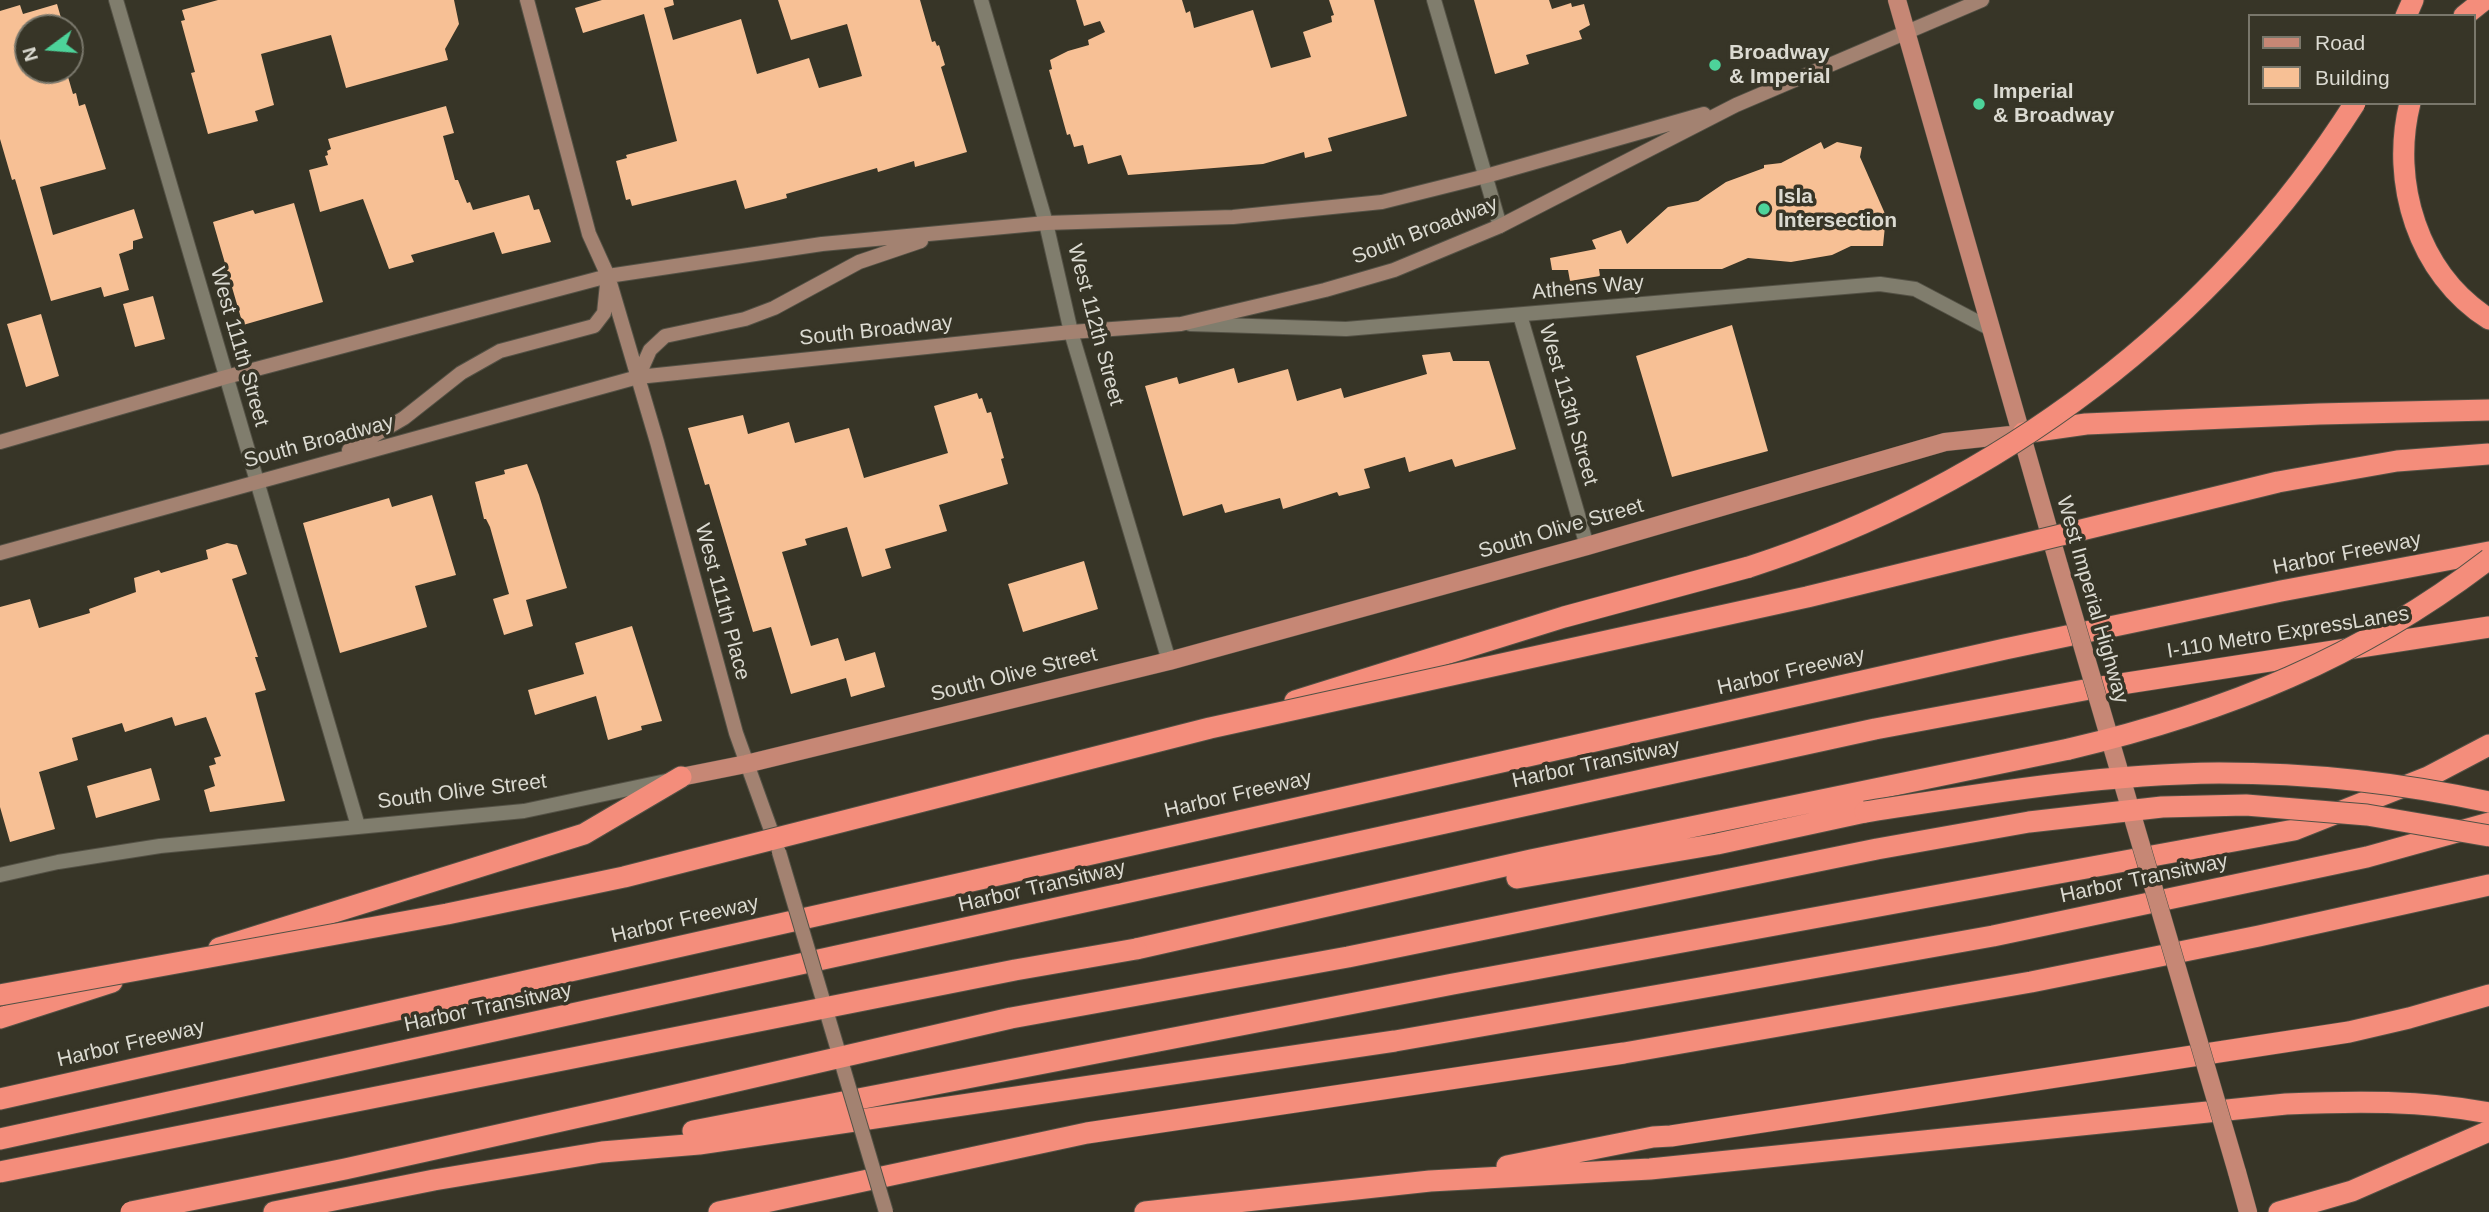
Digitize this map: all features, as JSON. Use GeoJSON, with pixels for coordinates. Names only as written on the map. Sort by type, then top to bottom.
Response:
{"type":"FeatureCollection","features":[{"type":"Feature","properties":{"kind":"highway"},"geometry":{"type":"LineString","coordinates":[[2466,14],[2484,0]]}},
{"type":"Feature","properties":{"kind":"highway"},"geometry":{"type":"LineString","coordinates":[[1210,728],[1501,636],[1779,557],[1864,524],[1958,477],[2074,403],[2190,306],[2272,217],[2310,169],[2354,105]]}},
{"type":"Feature","properties":{"kind":"highway"},"geometry":{"type":"LineString","coordinates":[[2410,105],[2402,158],[2403,178],[2413,218],[2424,245],[2441,272],[2468,302],[2489,319]]}},
{"type":"Feature","properties":{"kind":"highway"},"geometry":{"type":"LineString","coordinates":[[2020,433],[2100,424],[2319,414],[2489,410]]}},
{"type":"Feature","properties":{"kind":"highway"},"geometry":{"type":"LineString","coordinates":[[0,995],[447,914],[612,879],[1210,728],[1807,597],[2278,482],[2397,461],[2489,454]]}},
{"type":"Feature","properties":{"kind":"highway","name":"Harbor Freeway"},"geometry":{"type":"LineString","coordinates":[[0,1099],[2031,644],[2304,586],[2489,552]]}},
{"type":"Feature","properties":{"kind":"highway"},"geometry":{"type":"LineString","coordinates":[[1136,949],[1531,860],[2069,749],[2177,721],[2252,694],[2336,656],[2405,617],[2489,559]]}},
{"type":"Feature","properties":{"kind":"highway","name":"I-110 Metro ExpressLanes"},"geometry":{"type":"LineString","coordinates":[[2095,688],[2489,627]]}},
{"type":"Feature","properties":{"kind":"highway","name":"Harbor Transitway"},"geometry":{"type":"LineString","coordinates":[[0,1139],[1875,729],[2095,688]]}},
{"type":"Feature","properties":{"kind":"highway"},"geometry":{"type":"LineString","coordinates":[[602,1152],[700,1129],[1439,987],[2294,830],[2428,776],[2489,745]]}},
{"type":"Feature","properties":{"kind":"highway"},"geometry":{"type":"LineString","coordinates":[[0,1172],[1015,970],[1584,865],[1717,844],[1865,812],[2052,784],[2219,773],[2287,775],[2363,781],[2489,802]]}},
{"type":"Feature","properties":{"kind":"highway"},"geometry":{"type":"LineString","coordinates":[[0,1018],[584,834],[681,777]]}},
{"type":"Feature","properties":{"kind":"highway"},"geometry":{"type":"LineString","coordinates":[[131,1212],[615,1110],[1011,1018],[1348,957],[1877,849],[2029,822],[2162,807],[2245,805],[2367,815],[2489,836]]}},
{"type":"Feature","properties":{"kind":"highway","name":"Harbor Transitway"},"geometry":{"type":"LineString","coordinates":[[274,1212],[434,1180],[602,1152],[699,1144],[1395,1041],[1993,936],[2367,857],[2489,823]]}},
{"type":"Feature","properties":{"kind":"highway"},"geometry":{"type":"LineString","coordinates":[[719,1212],[1087,1133],[1625,1053],[2031,982],[2259,936],[2489,885]]}},
{"type":"Feature","properties":{"kind":"highway"},"geometry":{"type":"LineString","coordinates":[[1430,1181],[1653,1137],[2349,1032],[2489,995]]}},
{"type":"Feature","properties":{"kind":"highway"},"geometry":{"type":"LineString","coordinates":[[1145,1212],[1430,1181],[1650,1168],[2286,1104],[2346,1101],[2410,1103],[2489,1113]]}},
{"type":"Feature","properties":{"kind":"highway"},"geometry":{"type":"LineString","coordinates":[[2280,1212],[2352,1191],[2489,1131]]}},
{"type":"Feature","properties":{"kind":"main road","name":"West 111th Place"},"geometry":{"type":"LineString","coordinates":[[527,0],[589,234],[608,276],[746,764],[779,852],[886,1212]]}},
{"type":"Feature","properties":{"kind":"main road","name":"West Imperial Highway"},"geometry":{"type":"LineString","coordinates":[[1897,0],[1989,328],[2248,1212]]}},
{"type":"Feature","properties":{"kind":"main road","name":"South Broadway"},"geometry":{"type":"LineString","coordinates":[[0,553],[638,377],[1072,332],[1181,324],[1325,290],[1394,270],[1500,226],[1736,105],[1982,0]]}},
{"type":"Feature","properties":{"kind":"main road","name":"South Broadway"},"geometry":{"type":"LineString","coordinates":[[0,442],[226,377],[608,276],[822,244],[1046,223],[1233,217],[1382,202],[1486,176],[1736,105]]}},
{"type":"Feature","properties":{"kind":"main road"},"geometry":{"type":"LineString","coordinates":[[638,377],[650,350],[665,336],[745,319],[774,308],[859,262],[946,233]]}},
{"type":"Feature","properties":{"kind":"main road"},"geometry":{"type":"LineString","coordinates":[[329,461],[404,418],[461,373],[500,352],[594,326],[604,313],[608,276]]}},
{"type":"Feature","properties":{"kind":"main road","name":"South Olive Street"},"geometry":{"type":"LineString","coordinates":[[681,777],[746,764],[1169,661],[1587,546],[1945,442],[2020,433]]}},
{"type":"Feature","properties":{"kind":"street","name":"West 111th Street"},"geometry":{"type":"LineString","coordinates":[[116,0],[358,826]]}},
{"type":"Feature","properties":{"kind":"street","name":"West 112th Street"},"geometry":{"type":"LineString","coordinates":[[981,0],[1046,223],[1072,332],[1169,661]]}},
{"type":"Feature","properties":{"kind":"street"},"geometry":{"type":"LineString","coordinates":[[1434,0],[1500,226]]}},
{"type":"Feature","properties":{"kind":"street","name":"Athens Way"},"geometry":{"type":"LineString","coordinates":[[1181,324],[1346,329],[1880,284],[1915,289],[1989,328]]}},
{"type":"Feature","properties":{"kind":"street","name":"West 113th Street"},"geometry":{"type":"LineString","coordinates":[[1520,315],[1587,546]]}},
{"type":"Feature","properties":{"kind":"street","name":"South Olive Street"},"geometry":{"type":"LineString","coordinates":[[0,874],[160,846],[524,811],[681,777]]}},
{"type":"Feature","properties":{"kind":"building"},"geometry":{"type":"Polygon","coordinates":[[[218,0],[454,0],[459,24],[445,49],[448,60],[346,88],[331,35],[261,54],[274,105],[255,111],[258,121],[208,134],[191,73],[195,72],[181,21],[185,20],[182,10],[218,0]]]}},
{"type":"Feature","properties":{"kind":"building"},"geometry":{"type":"Polygon","coordinates":[[[602,0],[673,0],[674,5],[664,8],[673,40],[741,19],[757,74],[809,58],[819,88],[862,76],[847,24],[791,40],[778,0],[920,0],[932,42],[935,41],[937,46],[939,45],[945,65],[941,67],[967,152],[915,167],[914,161],[878,172],[877,168],[786,194],[787,198],[745,209],[736,180],[632,206],[630,199],[626,200],[616,161],[627,158],[626,155],[677,141],[644,14],[583,33],[575,8],[602,0]]]}},
{"type":"Feature","properties":{"kind":"building"},"geometry":{"type":"Polygon","coordinates":[[[1076,0],[1182,0],[1186,13],[1190,11],[1194,28],[1253,10],[1271,68],[1311,57],[1303,32],[1332,22],[1331,16],[1334,15],[1329,0],[1374,0],[1407,116],[1328,138],[1332,151],[1305,158],[1304,152],[1263,164],[1128,175],[1121,155],[1088,164],[1083,145],[1074,147],[1070,134],[1067,135],[1049,70],[1052,69],[1050,60],[1089,45],[1088,40],[1105,32],[1100,21],[1084,26],[1076,0]]]}},
{"type":"Feature","properties":{"kind":"building"},"geometry":{"type":"Polygon","coordinates":[[[1474,0],[1549,0],[1552,9],[1571,3],[1572,7],[1584,4],[1590,25],[1579,31],[1582,39],[1526,55],[1529,64],[1495,74],[1474,0]]]}},
{"type":"Feature","properties":{"kind":"building"},"geometry":{"type":"Polygon","coordinates":[[[57,4],[60,14],[23,14],[57,4]]]}},
{"type":"Feature","properties":{"kind":"building"},"geometry":{"type":"Polygon","coordinates":[[[20,5],[23,14],[14,14],[14,84],[70,84],[73,94],[76,93],[79,106],[85,104],[106,169],[40,187],[53,235],[134,209],[143,238],[133,241],[133,249],[119,254],[129,290],[104,297],[101,287],[51,301],[15,179],[12,180],[0,139],[0,11],[20,5]]]}},
{"type":"Feature","properties":{"kind":"building"},"geometry":{"type":"Polygon","coordinates":[[[446,106],[454,133],[443,136],[455,180],[458,180],[467,203],[470,202],[473,210],[529,195],[534,210],[539,209],[551,242],[502,254],[494,232],[411,255],[414,262],[389,269],[363,199],[320,212],[309,170],[328,165],[325,156],[331,149],[328,139],[446,106]]]}},
{"type":"Feature","properties":{"kind":"building","name":"Isla Intersection"},"geometry":{"type":"Polygon","coordinates":[[[1821,142],[1824,149],[1837,142],[1862,147],[1860,157],[1886,216],[1883,246],[1851,246],[1832,255],[1791,262],[1748,258],[1722,269],[1599,269],[1600,276],[1570,281],[1568,270],[1552,270],[1550,258],[1596,249],[1592,240],[1621,230],[1627,244],[1668,207],[1698,201],[1726,182],[1764,168],[1764,165],[1781,163],[1821,142]]]}},
{"type":"Feature","properties":{"kind":"building"},"geometry":{"type":"Polygon","coordinates":[[[294,203],[323,302],[243,325],[213,222],[253,210],[255,214],[294,203]]]}},
{"type":"Feature","properties":{"kind":"building"},"geometry":{"type":"Polygon","coordinates":[[[153,296],[165,339],[135,347],[123,304],[153,296]]]}},
{"type":"Feature","properties":{"kind":"building"},"geometry":{"type":"Polygon","coordinates":[[[41,314],[59,376],[26,387],[7,324],[41,314]]]}},
{"type":"Feature","properties":{"kind":"building"},"geometry":{"type":"Polygon","coordinates":[[[1732,325],[1768,451],[1672,477],[1636,356],[1732,325]]]}},
{"type":"Feature","properties":{"kind":"building"},"geometry":{"type":"Polygon","coordinates":[[[1450,352],[1453,361],[1489,361],[1516,449],[1455,467],[1452,459],[1409,472],[1405,457],[1364,469],[1370,488],[1339,496],[1337,492],[1283,509],[1280,498],[1225,513],[1222,504],[1183,516],[1145,386],[1177,377],[1179,384],[1234,368],[1238,383],[1288,369],[1297,401],[1341,388],[1344,398],[1427,374],[1422,355],[1450,352]]]}},
{"type":"Feature","properties":{"kind":"building"},"geometry":{"type":"Polygon","coordinates":[[[977,393],[979,399],[982,398],[987,413],[991,412],[1008,484],[939,505],[947,531],[885,549],[891,568],[862,577],[847,527],[805,539],[807,545],[782,552],[811,646],[838,638],[845,661],[875,652],[885,687],[851,697],[846,678],[791,694],[771,627],[753,632],[709,484],[705,485],[688,428],[743,415],[748,434],[789,422],[795,443],[849,428],[864,478],[948,453],[934,406],[977,393]]]}},
{"type":"Feature","properties":{"kind":"building"},"geometry":{"type":"Polygon","coordinates":[[[527,464],[567,588],[526,600],[533,626],[504,635],[493,599],[509,594],[490,527],[484,519],[475,482],[505,474],[504,470],[527,464]]]}},
{"type":"Feature","properties":{"kind":"building"},"geometry":{"type":"Polygon","coordinates":[[[432,495],[456,575],[415,586],[427,627],[340,653],[303,523],[389,498],[392,507],[432,495]]]}},
{"type":"Feature","properties":{"kind":"building"},"geometry":{"type":"Polygon","coordinates":[[[227,543],[237,545],[247,574],[232,579],[266,690],[255,693],[285,801],[210,812],[204,790],[215,786],[209,766],[216,764],[214,758],[221,756],[206,717],[175,726],[172,717],[125,732],[122,723],[72,738],[78,760],[39,772],[55,829],[10,842],[0,807],[0,607],[30,599],[39,628],[90,613],[89,609],[136,592],[134,578],[208,559],[206,550],[227,543]]]}},
{"type":"Feature","properties":{"kind":"building"},"geometry":{"type":"Polygon","coordinates":[[[1084,561],[1098,609],[1023,632],[1008,584],[1084,561]]]}},
{"type":"Feature","properties":{"kind":"building"},"geometry":{"type":"Polygon","coordinates":[[[632,626],[662,721],[641,726],[642,730],[608,740],[596,696],[535,715],[528,690],[584,674],[575,643],[632,626]]]}},
{"type":"Feature","properties":{"kind":"building"},"geometry":{"type":"Polygon","coordinates":[[[151,768],[160,800],[96,818],[87,786],[151,768]]]}},
{"type":"Feature","properties":{"kind":"place","name":"Broadway & Imperial"},"geometry":{"type":"Point","coordinates":[1715,65]}},
{"type":"Feature","properties":{"kind":"place","name":"Imperial & Broadway"},"geometry":{"type":"Point","coordinates":[1979,104]}},
{"type":"Feature","properties":{"kind":"place","name":"Isla Intersection"},"geometry":{"type":"Point","coordinates":[1764,209]}}]}
